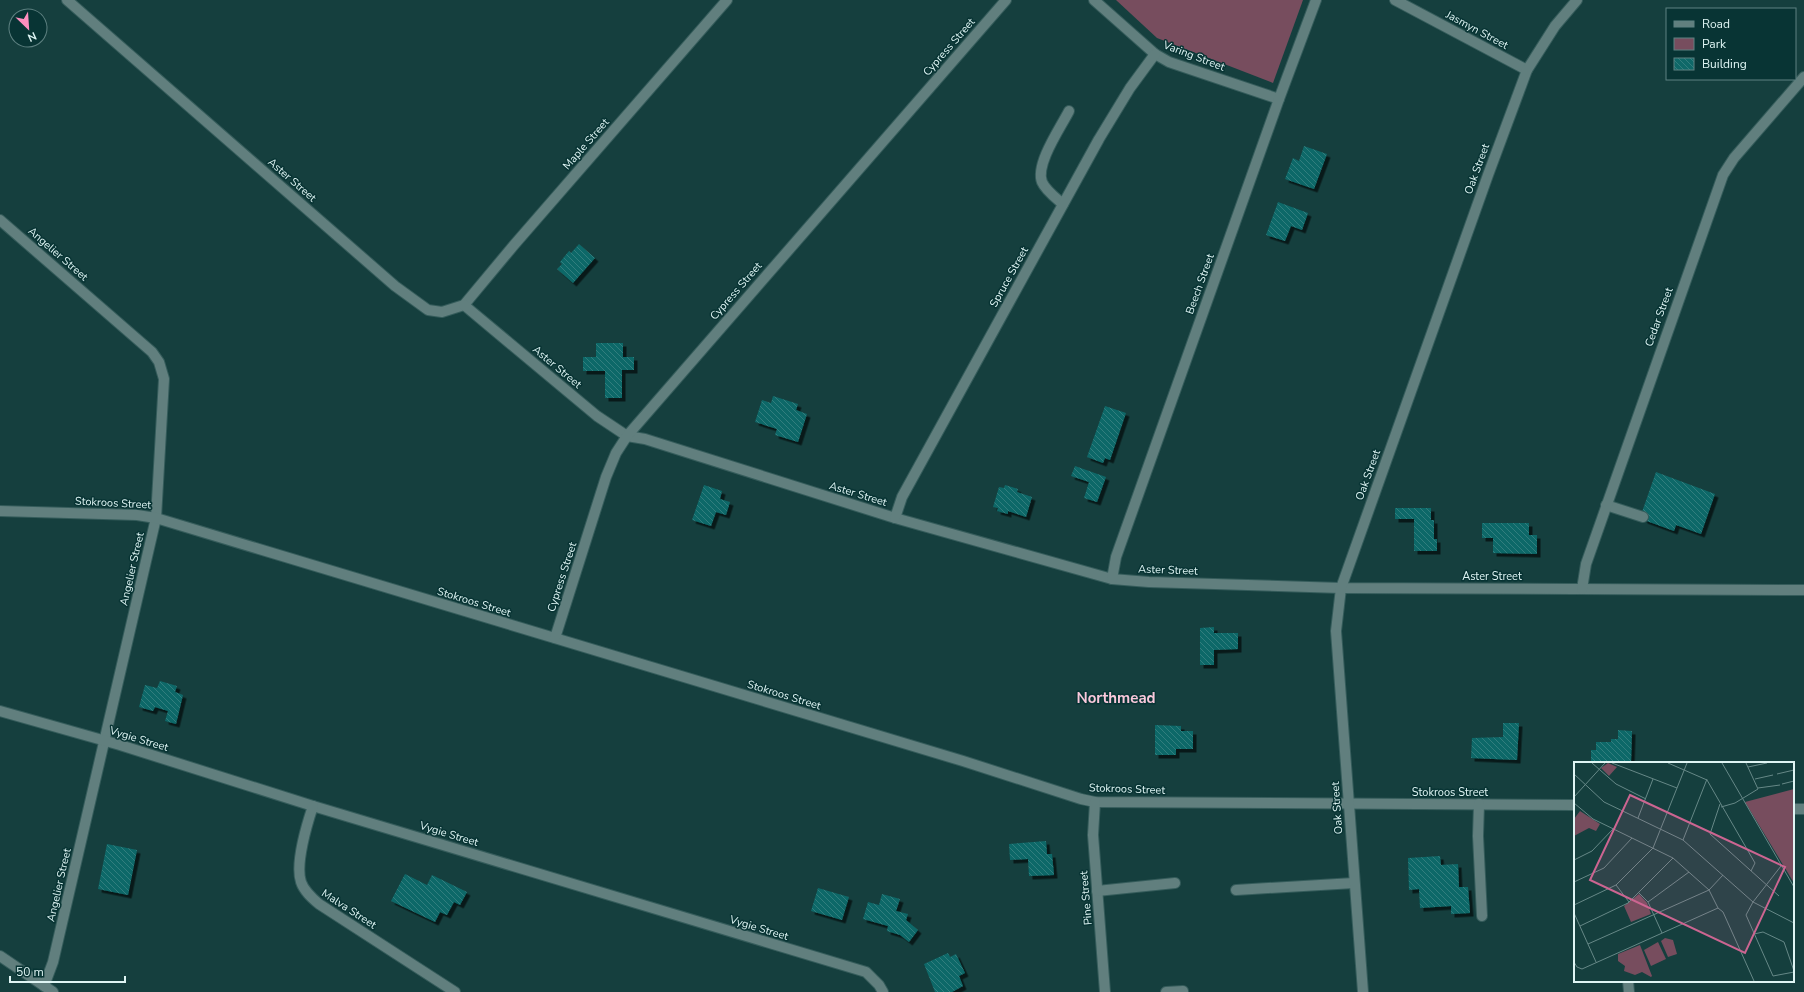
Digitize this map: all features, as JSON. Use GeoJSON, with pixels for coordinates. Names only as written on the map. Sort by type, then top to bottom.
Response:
{"type":"FeatureCollection","features":[{"type":"Feature","properties":{"kind":"street","name":"Aster Street"},"geometry":{"type":"LineString","coordinates":[[67,0],[395,286],[428,310],[442,312],[464,305],[597,416],[626,436],[652,442],[896,518],[1112,578],[1149,582],[1341,588],[1804,588]]}},
{"type":"Feature","properties":{"kind":"street","name":"Maple Street"},"geometry":{"type":"LineString","coordinates":[[464,305],[514,245],[727,0]]}},
{"type":"Feature","properties":{"kind":"street","name":"Cypress Street"},"geometry":{"type":"LineString","coordinates":[[555,638],[606,477],[616,452],[626,436],[1006,0]]}},
{"type":"Feature","properties":{"kind":"street","name":"Varing Street"},"geometry":{"type":"LineString","coordinates":[[1094,0],[1155,54],[1169,62],[1279,99]]}},
{"type":"Feature","properties":{"kind":"street","name":"Beech Street"},"geometry":{"type":"LineString","coordinates":[[1112,578],[1116,557],[1279,99],[1316,0]]}},
{"type":"Feature","properties":{"kind":"street","name":"Jasmyn Street"},"geometry":{"type":"LineString","coordinates":[[1395,0],[1527,70]]}},
{"type":"Feature","properties":{"kind":"street","name":"Oak Street"},"geometry":{"type":"LineString","coordinates":[[1363,992],[1336,631],[1341,588],[1527,70],[1555,26],[1577,0]]}},
{"type":"Feature","properties":{"kind":"street","name":"Spruce Street"},"geometry":{"type":"LineString","coordinates":[[896,518],[902,497],[1063,204],[1130,88],[1155,54]]}},
{"type":"Feature","properties":{"kind":"street","name":"Cedar Street"},"geometry":{"type":"LineString","coordinates":[[1582,589],[1586,564],[1606,505],[1723,175],[1734,158],[1804,77]]}},
{"type":"Feature","properties":{"kind":"street"},"geometry":{"type":"LineString","coordinates":[[1063,204],[1051,194],[1042,183],[1041,168],[1048,149],[1069,111]]}},
{"type":"Feature","properties":{"kind":"street","name":"Angelier Street"},"geometry":{"type":"LineString","coordinates":[[0,220],[152,352],[159,362],[164,380],[156,518],[103,741],[53,962],[44,986]]}},
{"type":"Feature","properties":{"kind":"street"},"geometry":{"type":"LineString","coordinates":[[1606,505],[1643,517]]}},
{"type":"Feature","properties":{"kind":"street","name":"Stokroos Street"},"geometry":{"type":"LineString","coordinates":[[0,511],[137,515],[156,518],[964,761],[1095,802],[1574,805]]}},
{"type":"Feature","properties":{"kind":"street","name":"Vygie Street"},"geometry":{"type":"LineString","coordinates":[[0,711],[866,972],[879,985],[883,992]]}},
{"type":"Feature","properties":{"kind":"street","name":"Pine Street"},"geometry":{"type":"LineString","coordinates":[[1095,802],[1093,835],[1105,992]]}},
{"type":"Feature","properties":{"kind":"street"},"geometry":{"type":"LineString","coordinates":[[1479,804],[1478,836],[1482,916]]}},
{"type":"Feature","properties":{"kind":"street","name":"Malva Street"},"geometry":{"type":"LineString","coordinates":[[313,806],[308,822],[300,871],[304,889],[319,904],[455,992]]}},
{"type":"Feature","properties":{"kind":"street"},"geometry":{"type":"LineString","coordinates":[[1794,808],[1804,809]]}},
{"type":"Feature","properties":{"kind":"street"},"geometry":{"type":"LineString","coordinates":[[1097,891],[1175,883]]}},
{"type":"Feature","properties":{"kind":"street"},"geometry":{"type":"LineString","coordinates":[[1236,890],[1354,883]]}},
{"type":"Feature","properties":{"kind":"street"},"geometry":{"type":"LineString","coordinates":[[0,956],[53,992]]}},
{"type":"Feature","properties":{"kind":"street"},"geometry":{"type":"LineString","coordinates":[[1628,982],[1629,992]]}},
{"type":"Feature","properties":{"kind":"street"},"geometry":{"type":"LineString","coordinates":[[1166,992],[1183,991]]}},
{"type":"Feature","properties":{"kind":"green space"},"geometry":{"type":"Polygon","coordinates":[[[1116,0],[1303,0],[1273,83],[1157,38],[1116,0]]]}},
{"type":"Feature","properties":{"kind":"building"},"geometry":{"type":"Polygon","coordinates":[[[1304,146],[1327,154],[1314,189],[1285,179],[1293,158],[1299,161],[1304,146]]]}},
{"type":"Feature","properties":{"kind":"building"},"geometry":{"type":"Polygon","coordinates":[[[1278,202],[1308,213],[1302,230],[1291,226],[1285,241],[1266,235],[1278,202]]]}},
{"type":"Feature","properties":{"kind":"building"},"geometry":{"type":"Polygon","coordinates":[[[579,244],[595,258],[573,283],[557,269],[562,264],[560,262],[569,251],[571,253],[579,244]]]}},
{"type":"Feature","properties":{"kind":"building"},"geometry":{"type":"Polygon","coordinates":[[[596,343],[623,343],[623,357],[634,357],[634,370],[622,370],[622,398],[605,398],[605,371],[583,371],[583,357],[596,357],[596,343]]]}},
{"type":"Feature","properties":{"kind":"building"},"geometry":{"type":"Polygon","coordinates":[[[773,396],[798,404],[796,410],[807,414],[798,442],[775,435],[777,429],[755,422],[762,400],[771,403],[773,396]]]}},
{"type":"Feature","properties":{"kind":"building"},"geometry":{"type":"Polygon","coordinates":[[[1105,406],[1126,413],[1110,460],[1105,458],[1103,463],[1087,457],[1105,406]]]}},
{"type":"Feature","properties":{"kind":"building"},"geometry":{"type":"Polygon","coordinates":[[[1075,466],[1106,477],[1097,502],[1084,498],[1089,482],[1071,476],[1075,466]]]}},
{"type":"Feature","properties":{"kind":"building"},"geometry":{"type":"Polygon","coordinates":[[[1656,472],[1715,494],[1701,534],[1676,525],[1674,531],[1644,520],[1642,512],[1656,472]]]}},
{"type":"Feature","properties":{"kind":"building"},"geometry":{"type":"Polygon","coordinates":[[[704,485],[722,491],[720,499],[730,502],[726,515],[716,512],[711,526],[692,520],[704,485]]]}},
{"type":"Feature","properties":{"kind":"building"},"geometry":{"type":"Polygon","coordinates":[[[1005,485],[1018,489],[1017,492],[1032,497],[1026,517],[1008,511],[1008,514],[997,511],[998,508],[993,507],[999,487],[1004,488],[1005,485]]]}},
{"type":"Feature","properties":{"kind":"building"},"geometry":{"type":"Polygon","coordinates":[[[1395,508],[1431,508],[1431,520],[1434,520],[1434,539],[1437,539],[1437,551],[1414,551],[1414,519],[1395,519],[1395,508]]]}},
{"type":"Feature","properties":{"kind":"building"},"geometry":{"type":"Polygon","coordinates":[[[1482,523],[1529,523],[1529,535],[1537,535],[1537,554],[1493,553],[1493,538],[1482,538],[1482,523]]]}},
{"type":"Feature","properties":{"kind":"building"},"geometry":{"type":"Polygon","coordinates":[[[1214,627],[1214,633],[1238,633],[1238,649],[1214,650],[1214,665],[1200,665],[1200,628],[1214,627]]]}},
{"type":"Feature","properties":{"kind":"building"},"geometry":{"type":"Polygon","coordinates":[[[160,681],[177,686],[175,692],[183,695],[176,724],[165,721],[168,711],[155,707],[153,711],[139,707],[145,685],[157,688],[160,681]]]}},
{"type":"Feature","properties":{"kind":"building"},"geometry":{"type":"Polygon","coordinates":[[[1503,723],[1519,723],[1517,760],[1471,758],[1472,738],[1503,737],[1503,723]]]}},
{"type":"Feature","properties":{"kind":"building"},"geometry":{"type":"Polygon","coordinates":[[[1155,725],[1181,726],[1181,731],[1193,731],[1193,749],[1176,749],[1176,755],[1155,755],[1155,725]]]}},
{"type":"Feature","properties":{"kind":"building"},"geometry":{"type":"Polygon","coordinates":[[[1618,730],[1632,731],[1631,762],[1591,762],[1591,750],[1596,750],[1596,742],[1611,742],[1611,739],[1618,739],[1618,730]]]}},
{"type":"Feature","properties":{"kind":"building"},"geometry":{"type":"Polygon","coordinates":[[[1046,841],[1047,854],[1052,854],[1054,875],[1029,876],[1028,859],[1010,860],[1009,844],[1046,841]]]}},
{"type":"Feature","properties":{"kind":"building"},"geometry":{"type":"Polygon","coordinates":[[[107,844],[137,850],[128,895],[98,889],[107,844]]]}},
{"type":"Feature","properties":{"kind":"building"},"geometry":{"type":"Polygon","coordinates":[[[1440,856],[1441,865],[1458,864],[1459,887],[1468,887],[1470,913],[1451,914],[1451,906],[1420,908],[1419,889],[1409,890],[1408,858],[1440,856]]]}},
{"type":"Feature","properties":{"kind":"building"},"geometry":{"type":"Polygon","coordinates":[[[405,874],[427,885],[432,875],[467,892],[460,905],[454,902],[447,915],[440,912],[435,922],[391,901],[405,874]]]}},
{"type":"Feature","properties":{"kind":"building"},"geometry":{"type":"Polygon","coordinates":[[[818,888],[849,897],[842,920],[811,911],[818,888]]]}},
{"type":"Feature","properties":{"kind":"building"},"geometry":{"type":"Polygon","coordinates":[[[882,894],[900,899],[896,911],[908,914],[906,920],[918,930],[909,942],[900,935],[887,931],[888,926],[863,919],[868,902],[879,905],[882,894]]]}},
{"type":"Feature","properties":{"kind":"building"},"geometry":{"type":"Polygon","coordinates":[[[948,953],[950,957],[956,954],[965,973],[959,976],[963,986],[952,992],[935,992],[924,964],[948,953]]]}},
{"type":"Feature","properties":{"kind":"district","name":"Northmead"},"geometry":{"type":"Point","coordinates":[1116,698]}}]}
